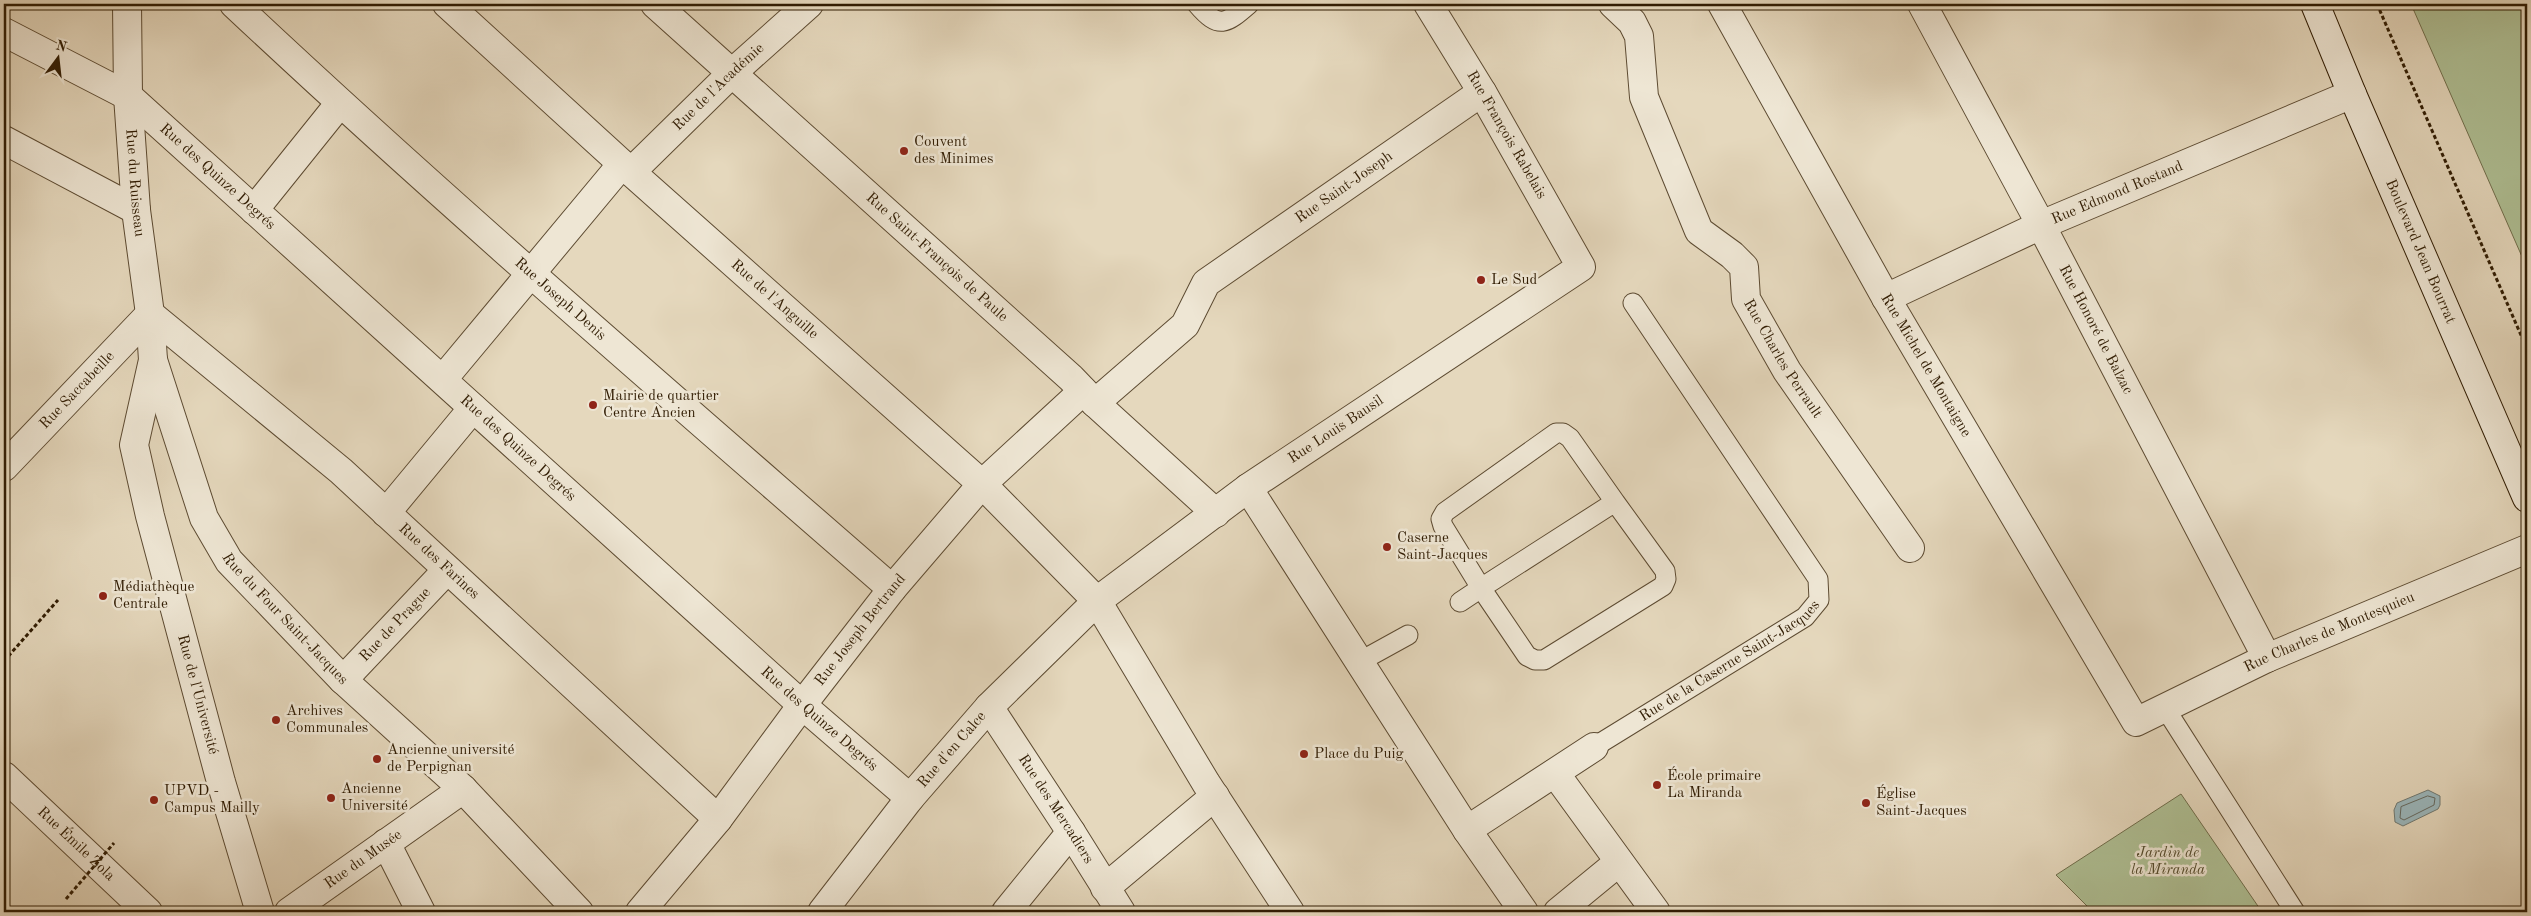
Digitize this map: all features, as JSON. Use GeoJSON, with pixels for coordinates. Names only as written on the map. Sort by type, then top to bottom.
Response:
{"type":"FeatureCollection","features":[{"type":"Feature","properties":{"kind":"street","name":"Rue du Ruisseau"},"geometry":{"type":"LineString","coordinates":[[127,4],[128,96],[136,210],[150,314],[153,360]]}},
{"type":"Feature","properties":{"kind":"street","name":"Rue Joseph Denis"},"geometry":{"type":"LineString","coordinates":[[234,4],[340,103],[530,273],[892,589]]}},
{"type":"Feature","properties":{"kind":"street","name":"Rue de l'Anguille"},"geometry":{"type":"LineString","coordinates":[[447,4],[626,168],[982,484],[1097,601]]}},
{"type":"Feature","properties":{"kind":"street","name":"Rue Saint-François de Paule"},"geometry":{"type":"LineString","coordinates":[[655,4],[1216,513]]}},
{"type":"Feature","properties":{"kind":"street","name":"Rue de l'Académie"},"geometry":{"type":"LineString","coordinates":[[443,379],[530,273],[626,168],[809,4]]}},
{"type":"Feature","properties":{"kind":"street","name":"Rue François Rabelais"},"geometry":{"type":"LineString","coordinates":[[1428,4],[1482,92],[1581,267]]}},
{"type":"Feature","properties":{"kind":"street","name":"Rue Charles Perrault"},"geometry":{"type":"LineString","coordinates":[[1613,4],[1632,22],[1639,36],[1644,97],[1699,231],[1732,254],[1744,267],[1746,299],[1787,371],[1910,548]]}},
{"type":"Feature","properties":{"kind":"street","name":"Rue Michel de Montaigne"},"geometry":{"type":"LineString","coordinates":[[1722,4],[1886,298],[2136,722]]}},
{"type":"Feature","properties":{"kind":"street","name":"Rue Honoré de Balzac"},"geometry":{"type":"LineString","coordinates":[[1922,4],[2041,224],[2267,658]]}},
{"type":"Feature","properties":{"kind":"street","name":"Boulevard Jean Bourrat"},"geometry":{"type":"LineString","coordinates":[[2315,4],[2527,498]]}},
{"type":"Feature","properties":{"kind":"street","name":"Rue des Quinze Degrés"},"geometry":{"type":"LineString","coordinates":[[4,32],[128,96],[802,705],[910,798]]}},
{"type":"Feature","properties":{"kind":"street","name":"Rue Saint-Joseph"},"geometry":{"type":"LineString","coordinates":[[1206,283],[1482,92]]}},
{"type":"Feature","properties":{"kind":"street","name":"Rue Edmond Rostand"},"geometry":{"type":"LineString","coordinates":[[1886,298],[2041,224],[2352,94]]}},
{"type":"Feature","properties":{"kind":"street"},"geometry":{"type":"LineString","coordinates":[[254,210],[340,103]]}},
{"type":"Feature","properties":{"kind":"street"},"geometry":{"type":"LineString","coordinates":[[4,140],[136,210]]}},
{"type":"Feature","properties":{"kind":"street","name":"Rue Louis Bausil"},"geometry":{"type":"LineString","coordinates":[[1097,601],[1248,488],[1581,267]]}},
{"type":"Feature","properties":{"kind":"street","name":"Rue Joseph Bertrand"},"geometry":{"type":"LineString","coordinates":[[640,912],[718,819],[802,705],[892,589],[982,484],[1089,397],[1185,324],[1206,283]]}},
{"type":"Feature","properties":{"kind":"street","name":"Rue Saccabeille"},"geometry":{"type":"LineString","coordinates":[[4,467],[150,314]]}},
{"type":"Feature","properties":{"kind":"street","name":"Rue des Farines"},"geometry":{"type":"LineString","coordinates":[[150,314],[341,471],[718,819]]}},
{"type":"Feature","properties":{"kind":"street","name":"Rue du Four Saint-Jacques"},"geometry":{"type":"LineString","coordinates":[[153,360],[204,518],[229,561],[343,680],[463,789],[579,912]]}},
{"type":"Feature","properties":{"kind":"street","name":"Rue de l'Université"},"geometry":{"type":"LineString","coordinates":[[153,360],[134,445],[150,516],[219,772],[260,912]]}},
{"type":"Feature","properties":{"kind":"street"},"geometry":{"type":"LineString","coordinates":[[386,513],[473,408]]}},
{"type":"Feature","properties":{"kind":"street"},"geometry":{"type":"LineString","coordinates":[[1248,488],[1467,830],[1524,912]]}},
{"type":"Feature","properties":{"kind":"street","name":"Rue Charles de Montesquieu"},"geometry":{"type":"LineString","coordinates":[[2136,722],[2267,658],[2527,548]]}},
{"type":"Feature","properties":{"kind":"street","name":"Rue de Prague"},"geometry":{"type":"LineString","coordinates":[[343,680],[447,570]]}},
{"type":"Feature","properties":{"kind":"street"},"geometry":{"type":"LineString","coordinates":[[1097,601],[1215,796],[1290,912]]}},
{"type":"Feature","properties":{"kind":"street","name":"Rue d'en Calce"},"geometry":{"type":"LineString","coordinates":[[822,912],[910,798],[989,707],[1097,601]]}},
{"type":"Feature","properties":{"kind":"street","name":"Rue des Mercadiers"},"geometry":{"type":"LineString","coordinates":[[989,707],[1121,912]]}},
{"type":"Feature","properties":{"kind":"street","name":"Rue de la Caserne Saint-Jacques"},"geometry":{"type":"LineString","coordinates":[[1467,830],[1594,747]]}},
{"type":"Feature","properties":{"kind":"street"},"geometry":{"type":"LineString","coordinates":[[1555,773],[1656,912]]}},
{"type":"Feature","properties":{"kind":"street","name":"Rue Émile Zola"},"geometry":{"type":"LineString","coordinates":[[4,776],[148,912]]}},
{"type":"Feature","properties":{"kind":"street","name":"Rue du Musée"},"geometry":{"type":"LineString","coordinates":[[289,912],[463,789]]}},
{"type":"Feature","properties":{"kind":"street"},"geometry":{"type":"LineString","coordinates":[[1105,888],[1215,796]]}},
{"type":"Feature","properties":{"kind":"street"},"geometry":{"type":"LineString","coordinates":[[1006,912],[1071,832]]}},
{"type":"Feature","properties":{"kind":"street"},"geometry":{"type":"LineString","coordinates":[[386,843],[421,912]]}},
{"type":"Feature","properties":{"kind":"street"},"geometry":{"type":"LineString","coordinates":[[1558,912],[1619,862]]}},
{"type":"Feature","properties":{"kind":"lane"},"geometry":{"type":"LineString","coordinates":[[1197,4],[1209,18],[1218,22],[1230,20],[1249,4]]}},
{"type":"Feature","properties":{"kind":"lane","name":"Rue de la Caserne Saint-Jacques"},"geometry":{"type":"LineString","coordinates":[[1594,747],[1805,617],[1819,600],[1818,578],[1633,302]]}},
{"type":"Feature","properties":{"kind":"lane"},"geometry":{"type":"LineString","coordinates":[[1556,433],[1563,433],[1570,438],[1615,502],[1665,571],[1666,580],[1663,586],[1544,660],[1535,660],[1527,656],[1481,588],[1441,518],[1446,512],[1556,433]]}},
{"type":"Feature","properties":{"kind":"lane"},"geometry":{"type":"LineString","coordinates":[[1460,602],[1615,502]]}},
{"type":"Feature","properties":{"kind":"lane"},"geometry":{"type":"LineString","coordinates":[[1359,662],[1408,636]]}},
{"type":"Feature","properties":{"kind":"lane"},"geometry":{"type":"LineString","coordinates":[[2165,708],[2295,912]]}},
{"type":"Feature","properties":{"kind":"path"},"geometry":{"type":"LineString","coordinates":[[2377,4],[2527,349]]}},
{"type":"Feature","properties":{"kind":"path"},"geometry":{"type":"LineString","coordinates":[[4,661],[58,600]]}},
{"type":"Feature","properties":{"kind":"path"},"geometry":{"type":"LineString","coordinates":[[66,899],[114,843]]}},
{"type":"Feature","properties":{"kind":"green space"},"geometry":{"type":"Polygon","coordinates":[[[2411,4],[2527,4],[2527,268],[2411,4]]]}},
{"type":"Feature","properties":{"kind":"green space","name":"Jardin de la Miranda"},"geometry":{"type":"Polygon","coordinates":[[[2181,794],[2262,912],[2093,912],[2056,875],[2181,794]]]}},
{"type":"Feature","properties":{"kind":"water"},"geometry":{"type":"Polygon","coordinates":[[[2428,790],[2440,796],[2438,809],[2403,826],[2395,822],[2394,810],[2397,803],[2428,790]]]}},
{"type":"Feature","properties":{"kind":"place","name":"Couvent des Minimes"},"geometry":{"type":"Point","coordinates":[904,151]}},
{"type":"Feature","properties":{"kind":"place","name":"Le Sud"},"geometry":{"type":"Point","coordinates":[1481,280]}},
{"type":"Feature","properties":{"kind":"place","name":"Mairie de quartier Centre Ancien"},"geometry":{"type":"Point","coordinates":[593,405]}},
{"type":"Feature","properties":{"kind":"place","name":"Caserne Saint-Jacques"},"geometry":{"type":"Point","coordinates":[1387,547]}},
{"type":"Feature","properties":{"kind":"place","name":"Médiathèque Centrale"},"geometry":{"type":"Point","coordinates":[103,596]}},
{"type":"Feature","properties":{"kind":"place","name":"Archives Communales"},"geometry":{"type":"Point","coordinates":[276,720]}},
{"type":"Feature","properties":{"kind":"place","name":"Place du Puig"},"geometry":{"type":"Point","coordinates":[1304,754]}},
{"type":"Feature","properties":{"kind":"place","name":"Ancienne université de Perpignan"},"geometry":{"type":"Point","coordinates":[377,759]}},
{"type":"Feature","properties":{"kind":"place","name":"École primaire La Miranda"},"geometry":{"type":"Point","coordinates":[1657,785]}},
{"type":"Feature","properties":{"kind":"place","name":"Ancienne Université"},"geometry":{"type":"Point","coordinates":[331,798]}},
{"type":"Feature","properties":{"kind":"place","name":"UPVD - Campus Mailly"},"geometry":{"type":"Point","coordinates":[154,800]}},
{"type":"Feature","properties":{"kind":"place","name":"Église Saint-Jacques"},"geometry":{"type":"Point","coordinates":[1866,803]}}]}
